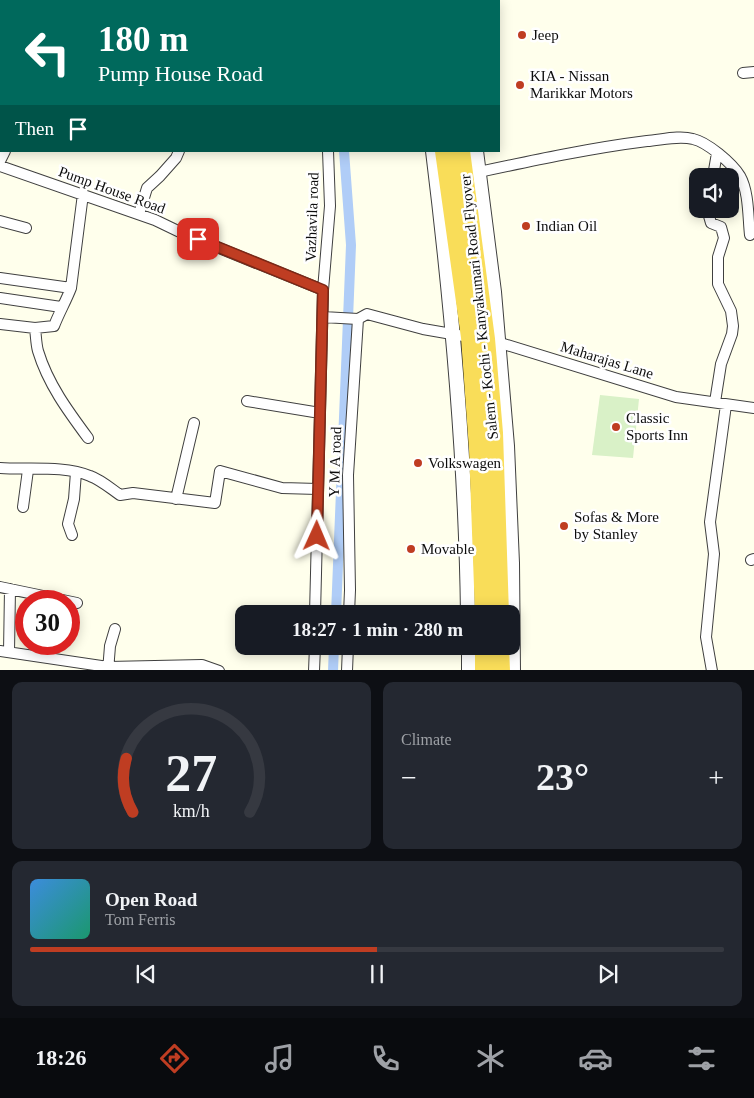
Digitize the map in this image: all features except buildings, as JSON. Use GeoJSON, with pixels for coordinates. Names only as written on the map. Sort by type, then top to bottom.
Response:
{"type":"FeatureCollection","features":[{"type":"Feature","properties":{"kind":"highway","name":"Salem - Kochi - Kanyakumari Road Flyover"},"geometry":{"type":"LineString","coordinates":[[444,152],[494,433],[500,605]]}},
{"type":"Feature","properties":{"kind":"highway","name":"Salem - Kochi - Kanyakumari Road Flyover"},"geometry":{"type":"LineString","coordinates":[[461,152],[476,338],[484,605]]}},
{"type":"Feature","properties":{"kind":"highway"},"geometry":{"type":"LineString","coordinates":[[484,655],[484,670]]}},
{"type":"Feature","properties":{"kind":"highway"},"geometry":{"type":"LineString","coordinates":[[500,655],[501,670]]}},
{"type":"Feature","properties":{"kind":"street"},"geometry":{"type":"LineString","coordinates":[[479,172],[545,157],[639,142],[692,138],[707,145],[740,176],[745,190],[750,235]]}},
{"type":"Feature","properties":{"kind":"street"},"geometry":{"type":"LineString","coordinates":[[139,214],[147,188],[176,158],[179,152]]}},
{"type":"Feature","properties":{"kind":"street","name":"Vazhavila road"},"geometry":{"type":"LineString","coordinates":[[315,605],[323,290],[330,206],[328,152]]}},
{"type":"Feature","properties":{"kind":"street"},"geometry":{"type":"LineString","coordinates":[[432,152],[448,275],[476,338],[507,446],[512,563],[512,670]]}},
{"type":"Feature","properties":{"kind":"street"},"geometry":{"type":"LineString","coordinates":[[468,605],[466,532],[476,338],[494,292],[476,152]]}},
{"type":"Feature","properties":{"kind":"street"},"geometry":{"type":"LineString","coordinates":[[714,168],[717,153]]}},
{"type":"Feature","properties":{"kind":"street","name":"Pump House Road"},"geometry":{"type":"LineString","coordinates":[[0,166],[139,214],[323,290]]}},
{"type":"Feature","properties":{"kind":"street"},"geometry":{"type":"LineString","coordinates":[[0,324],[35,328],[54,326],[71,288],[83,194]]}},
{"type":"Feature","properties":{"kind":"street"},"geometry":{"type":"LineString","coordinates":[[709,218],[712,224],[720,226],[724,238],[718,257],[718,284],[731,311],[733,326],[721,364],[715,402]]}},
{"type":"Feature","properties":{"kind":"street"},"geometry":{"type":"LineString","coordinates":[[0,221],[26,228]]}},
{"type":"Feature","properties":{"kind":"street"},"geometry":{"type":"LineString","coordinates":[[0,278],[71,288]]}},
{"type":"Feature","properties":{"kind":"street"},"geometry":{"type":"LineString","coordinates":[[0,298],[61,307]]}},
{"type":"Feature","properties":{"kind":"street","name":"Maharajas Lane"},"geometry":{"type":"LineString","coordinates":[[323,317],[361,317],[367,314],[423,329],[476,338],[676,397],[754,408]]}},
{"type":"Feature","properties":{"kind":"street","name":"Y M A road"},"geometry":{"type":"LineString","coordinates":[[349,605],[348,475],[361,317]]}},
{"type":"Feature","properties":{"kind":"street"},"geometry":{"type":"LineString","coordinates":[[35,328],[37,350],[52,385],[88,438]]}},
{"type":"Feature","properties":{"kind":"street"},"geometry":{"type":"LineString","coordinates":[[247,401],[320,413]]}},
{"type":"Feature","properties":{"kind":"street"},"geometry":{"type":"LineString","coordinates":[[712,670],[706,637],[714,554],[710,522],[726,405]]}},
{"type":"Feature","properties":{"kind":"street"},"geometry":{"type":"LineString","coordinates":[[176,499],[194,423]]}},
{"type":"Feature","properties":{"kind":"street"},"geometry":{"type":"LineString","coordinates":[[0,468],[56,469],[76,472],[89,476],[120,495],[133,493],[215,504],[220,471],[282,488],[318,489]]}},
{"type":"Feature","properties":{"kind":"street"},"geometry":{"type":"LineString","coordinates":[[23,507],[28,470]]}},
{"type":"Feature","properties":{"kind":"street"},"geometry":{"type":"LineString","coordinates":[[72,535],[68,524],[74,499],[76,472]]}},
{"type":"Feature","properties":{"kind":"street"},"geometry":{"type":"LineString","coordinates":[[5,588],[4,652],[108,669],[202,666],[219,670]]}},
{"type":"Feature","properties":{"kind":"street"},"geometry":{"type":"LineString","coordinates":[[108,669],[110,646],[115,630]]}},
{"type":"Feature","properties":{"kind":"street"},"geometry":{"type":"LineString","coordinates":[[314,670],[315,655]]}},
{"type":"Feature","properties":{"kind":"street"},"geometry":{"type":"LineString","coordinates":[[346,670],[347,655]]}},
{"type":"Feature","properties":{"kind":"street"},"geometry":{"type":"LineString","coordinates":[[469,655],[469,670]]}},
{"type":"Feature","properties":{"kind":"green space","name":"Classic Sports Inn"},"geometry":{"type":"Polygon","coordinates":[[[600,395],[639,399],[633,458],[592,455],[600,395]]]}},
{"type":"Feature","properties":{"kind":"waterway"},"geometry":{"type":"LineString","coordinates":[[336,605],[351,245],[344,152]]}},
{"type":"Feature","properties":{"kind":"waterway"},"geometry":{"type":"LineString","coordinates":[[333,670],[334,655]]}},
{"type":"Feature","properties":{"kind":"place","name":"Jeep"},"geometry":{"type":"Point","coordinates":[522,35]}},
{"type":"Feature","properties":{"kind":"place","name":"KIA - Nissan Marikkar Motors"},"geometry":{"type":"Point","coordinates":[520,85]}},
{"type":"Feature","properties":{"kind":"place","name":"Indian Oil"},"geometry":{"type":"Point","coordinates":[526,226]}},
{"type":"Feature","properties":{"kind":"place","name":"Classic Sports Inn"},"geometry":{"type":"Point","coordinates":[616,427]}},
{"type":"Feature","properties":{"kind":"place","name":"Volkswagen"},"geometry":{"type":"Point","coordinates":[418,463]}},
{"type":"Feature","properties":{"kind":"place","name":"Sofas & More by Stanley"},"geometry":{"type":"Point","coordinates":[564,526]}},
{"type":"Feature","properties":{"kind":"place","name":"Movable"},"geometry":{"type":"Point","coordinates":[411,549]}},
{"type":"Feature","properties":{"kind":"route"},"geometry":{"type":"LineString","coordinates":[[198,239],[323,290],[317,536]]}}]}
